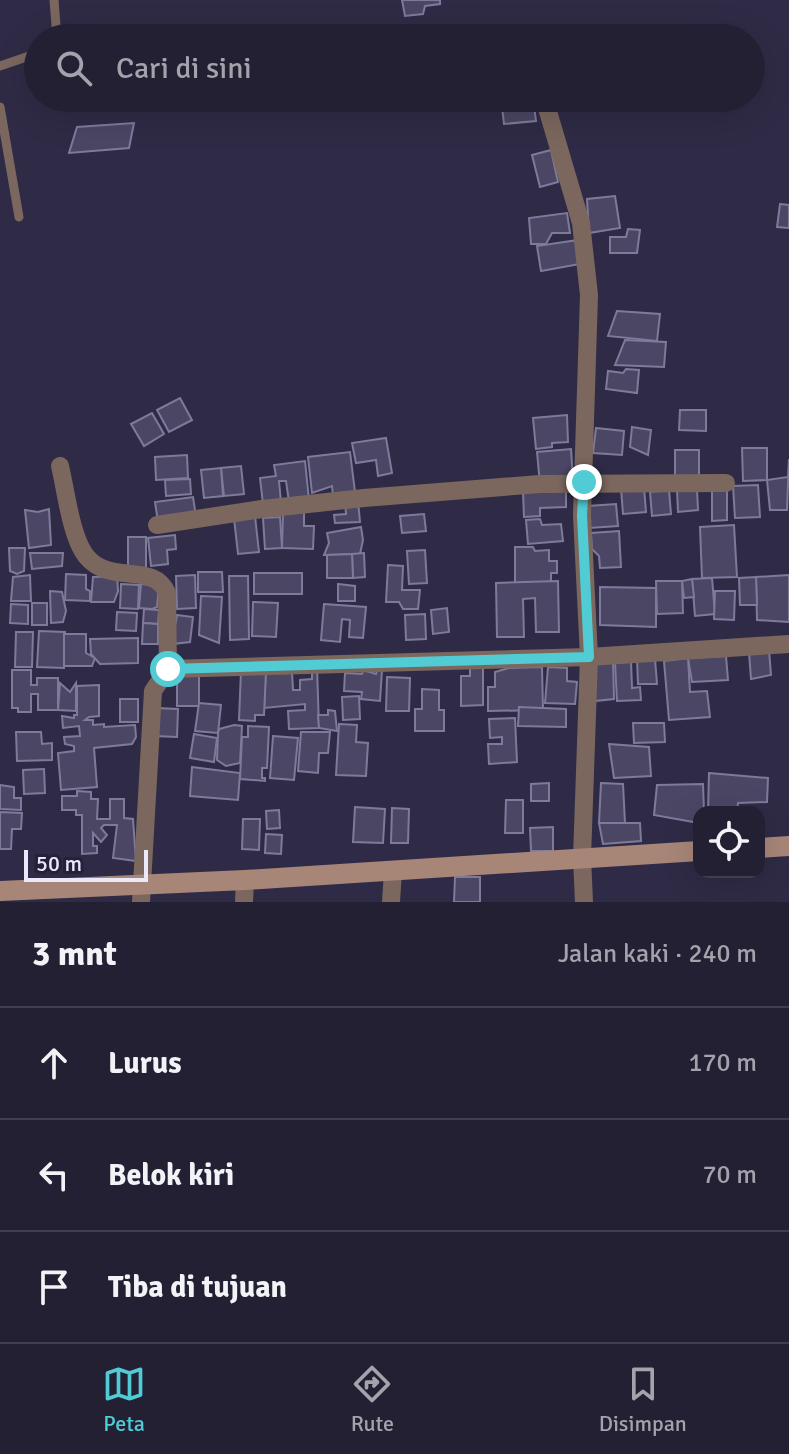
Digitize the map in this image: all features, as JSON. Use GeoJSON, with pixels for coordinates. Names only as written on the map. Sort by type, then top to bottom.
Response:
{"type":"FeatureCollection","features":[{"type":"Feature","properties":{"kind":"main road"},"geometry":{"type":"LineString","coordinates":[[765,848],[789,846]]}},
{"type":"Feature","properties":{"kind":"main road"},"geometry":{"type":"LineString","coordinates":[[0,891],[33,896],[142,893],[245,880],[693,851]]}},
{"type":"Feature","properties":{"kind":"street"},"geometry":{"type":"LineString","coordinates":[[548,112],[581,223],[589,295],[582,515],[589,657],[582,858],[584,902]]}},
{"type":"Feature","properties":{"kind":"street"},"geometry":{"type":"LineString","coordinates":[[60,466],[78,541],[86,557],[111,572],[156,577],[167,593],[168,669],[153,691],[142,893]]}},
{"type":"Feature","properties":{"kind":"street"},"geometry":{"type":"LineString","coordinates":[[157,525],[364,498],[584,482],[726,483]]}},
{"type":"Feature","properties":{"kind":"street"},"geometry":{"type":"LineString","coordinates":[[168,669],[589,657],[789,644]]}},
{"type":"Feature","properties":{"kind":"street"},"geometry":{"type":"LineString","coordinates":[[391,902],[393,871]]}},
{"type":"Feature","properties":{"kind":"street"},"geometry":{"type":"LineString","coordinates":[[244,902],[245,880]]}},
{"type":"Feature","properties":{"kind":"lane"},"geometry":{"type":"LineString","coordinates":[[54,0],[56,24]]}},
{"type":"Feature","properties":{"kind":"lane"},"geometry":{"type":"LineString","coordinates":[[0,66],[24,58]]}},
{"type":"Feature","properties":{"kind":"lane"},"geometry":{"type":"LineString","coordinates":[[0,107],[19,217]]}},
{"type":"Feature","properties":{"kind":"building"},"geometry":{"type":"Polygon","coordinates":[[[402,0],[440,0],[440,4],[425,6],[423,14],[405,16],[402,0]]]}},
{"type":"Feature","properties":{"kind":"building"},"geometry":{"type":"Polygon","coordinates":[[[503,112],[535,112],[536,121],[504,124],[503,112]]]}},
{"type":"Feature","properties":{"kind":"building"},"geometry":{"type":"Polygon","coordinates":[[[134,123],[129,148],[69,153],[77,127],[134,123]]]}},
{"type":"Feature","properties":{"kind":"building"},"geometry":{"type":"Polygon","coordinates":[[[551,150],[558,182],[540,187],[532,155],[551,150]]]}},
{"type":"Feature","properties":{"kind":"building"},"geometry":{"type":"Polygon","coordinates":[[[615,196],[620,228],[589,233],[587,199],[615,196]]]}},
{"type":"Feature","properties":{"kind":"building"},"geometry":{"type":"Polygon","coordinates":[[[780,204],[789,205],[789,228],[777,227],[780,204]]]}},
{"type":"Feature","properties":{"kind":"building"},"geometry":{"type":"Polygon","coordinates":[[[567,213],[570,233],[552,233],[546,244],[531,244],[529,218],[567,213]]]}},
{"type":"Feature","properties":{"kind":"building"},"geometry":{"type":"Polygon","coordinates":[[[628,229],[640,230],[637,253],[610,253],[610,237],[626,237],[628,229]]]}},
{"type":"Feature","properties":{"kind":"building"},"geometry":{"type":"Polygon","coordinates":[[[578,240],[580,264],[541,271],[537,246],[578,240]]]}},
{"type":"Feature","properties":{"kind":"building"},"geometry":{"type":"Polygon","coordinates":[[[617,311],[660,314],[657,341],[608,336],[617,311]]]}},
{"type":"Feature","properties":{"kind":"building"},"geometry":{"type":"Polygon","coordinates":[[[625,340],[666,342],[664,367],[615,365],[625,340]]]}},
{"type":"Feature","properties":{"kind":"building"},"geometry":{"type":"Polygon","coordinates":[[[626,369],[639,370],[637,393],[606,389],[608,371],[623,373],[626,369]]]}},
{"type":"Feature","properties":{"kind":"building"},"geometry":{"type":"Polygon","coordinates":[[[180,398],[192,420],[169,432],[157,410],[180,398]]]}},
{"type":"Feature","properties":{"kind":"building"},"geometry":{"type":"Polygon","coordinates":[[[680,410],[706,410],[706,431],[679,430],[680,410]]]}},
{"type":"Feature","properties":{"kind":"building"},"geometry":{"type":"Polygon","coordinates":[[[152,413],[164,434],[144,446],[131,424],[152,413]]]}},
{"type":"Feature","properties":{"kind":"building"},"geometry":{"type":"Polygon","coordinates":[[[567,415],[568,442],[552,443],[552,447],[536,449],[533,418],[567,415]]]}},
{"type":"Feature","properties":{"kind":"building"},"geometry":{"type":"Polygon","coordinates":[[[632,427],[651,430],[648,455],[630,447],[632,427]]]}},
{"type":"Feature","properties":{"kind":"building"},"geometry":{"type":"Polygon","coordinates":[[[596,428],[624,431],[622,455],[593,453],[596,428]]]}},
{"type":"Feature","properties":{"kind":"building"},"geometry":{"type":"Polygon","coordinates":[[[386,438],[392,473],[378,476],[376,460],[356,463],[352,443],[386,438]]]}},
{"type":"Feature","properties":{"kind":"building"},"geometry":{"type":"Polygon","coordinates":[[[742,448],[767,448],[767,480],[743,481],[742,448]]]}},
{"type":"Feature","properties":{"kind":"building"},"geometry":{"type":"Polygon","coordinates":[[[571,449],[573,480],[540,484],[537,452],[571,449]]]}},
{"type":"Feature","properties":{"kind":"building"},"geometry":{"type":"Polygon","coordinates":[[[675,450],[699,450],[699,477],[675,477],[675,450]]]}},
{"type":"Feature","properties":{"kind":"building"},"geometry":{"type":"Polygon","coordinates":[[[350,452],[355,492],[333,495],[332,486],[312,493],[308,457],[350,452]]]}},
{"type":"Feature","properties":{"kind":"building"},"geometry":{"type":"Polygon","coordinates":[[[187,455],[188,478],[156,480],[155,457],[187,455]]]}},
{"type":"Feature","properties":{"kind":"building"},"geometry":{"type":"Polygon","coordinates":[[[789,459],[787,510],[770,510],[767,480],[788,477],[789,459]]]}},
{"type":"Feature","properties":{"kind":"building"},"geometry":{"type":"Polygon","coordinates":[[[305,461],[309,500],[289,502],[286,481],[279,481],[281,502],[263,504],[260,478],[276,476],[274,465],[305,461]]]}},
{"type":"Feature","properties":{"kind":"building"},"geometry":{"type":"Polygon","coordinates":[[[241,466],[244,494],[224,496],[221,468],[241,466]]]}},
{"type":"Feature","properties":{"kind":"building"},"geometry":{"type":"Polygon","coordinates":[[[221,468],[223,496],[204,498],[201,470],[221,468]]]}},
{"type":"Feature","properties":{"kind":"building"},"geometry":{"type":"Polygon","coordinates":[[[190,479],[191,494],[166,496],[165,480],[190,479]]]}},
{"type":"Feature","properties":{"kind":"building"},"geometry":{"type":"Polygon","coordinates":[[[758,485],[760,517],[735,518],[733,486],[758,485]]]}},
{"type":"Feature","properties":{"kind":"building"},"geometry":{"type":"Polygon","coordinates":[[[644,487],[646,512],[623,514],[621,488],[644,487]]]}},
{"type":"Feature","properties":{"kind":"building"},"geometry":{"type":"Polygon","coordinates":[[[712,488],[727,488],[727,520],[712,521],[712,488]]]}},
{"type":"Feature","properties":{"kind":"building"},"geometry":{"type":"Polygon","coordinates":[[[697,489],[698,510],[678,512],[677,490],[697,489]]]}},
{"type":"Feature","properties":{"kind":"building"},"geometry":{"type":"Polygon","coordinates":[[[566,490],[566,507],[540,508],[540,516],[524,517],[523,492],[566,490]]]}},
{"type":"Feature","properties":{"kind":"building"},"geometry":{"type":"Polygon","coordinates":[[[669,490],[671,514],[652,516],[650,492],[669,490]]]}},
{"type":"Feature","properties":{"kind":"building"},"geometry":{"type":"Polygon","coordinates":[[[193,497],[196,517],[158,522],[155,502],[193,497]]]}},
{"type":"Feature","properties":{"kind":"building"},"geometry":{"type":"Polygon","coordinates":[[[358,501],[360,522],[335,523],[334,515],[346,514],[345,502],[358,501]]]}},
{"type":"Feature","properties":{"kind":"building"},"geometry":{"type":"Polygon","coordinates":[[[616,504],[618,526],[589,528],[588,506],[616,504]]]}},
{"type":"Feature","properties":{"kind":"building"},"geometry":{"type":"Polygon","coordinates":[[[49,509],[51,545],[29,548],[25,510],[38,512],[49,509]]]}},
{"type":"Feature","properties":{"kind":"building"},"geometry":{"type":"Polygon","coordinates":[[[283,511],[304,511],[304,526],[314,526],[313,549],[282,548],[283,511]]]}},
{"type":"Feature","properties":{"kind":"building"},"geometry":{"type":"Polygon","coordinates":[[[424,514],[426,531],[402,533],[400,516],[424,514]]]}},
{"type":"Feature","properties":{"kind":"building"},"geometry":{"type":"Polygon","coordinates":[[[255,516],[259,552],[238,554],[234,518],[255,516]]]}},
{"type":"Feature","properties":{"kind":"building"},"geometry":{"type":"Polygon","coordinates":[[[280,517],[282,548],[265,549],[263,518],[280,517]]]}},
{"type":"Feature","properties":{"kind":"building"},"geometry":{"type":"Polygon","coordinates":[[[540,519],[542,525],[561,524],[563,541],[528,544],[526,520],[540,519]]]}},
{"type":"Feature","properties":{"kind":"building"},"geometry":{"type":"Polygon","coordinates":[[[734,525],[737,577],[702,578],[700,527],[734,525]]]}},
{"type":"Feature","properties":{"kind":"building"},"geometry":{"type":"Polygon","coordinates":[[[361,527],[363,540],[360,554],[324,555],[329,543],[327,533],[361,527]]]}},
{"type":"Feature","properties":{"kind":"building"},"geometry":{"type":"Polygon","coordinates":[[[619,531],[621,567],[600,568],[599,556],[592,549],[591,533],[619,531]]]}},
{"type":"Feature","properties":{"kind":"building"},"geometry":{"type":"Polygon","coordinates":[[[175,535],[176,549],[167,550],[168,564],[151,566],[148,538],[175,535]]]}},
{"type":"Feature","properties":{"kind":"building"},"geometry":{"type":"Polygon","coordinates":[[[128,537],[146,537],[146,568],[128,568],[128,537]]]}},
{"type":"Feature","properties":{"kind":"building"},"geometry":{"type":"Polygon","coordinates":[[[515,547],[549,550],[549,561],[557,561],[557,573],[551,573],[551,584],[515,585],[515,547]]]}},
{"type":"Feature","properties":{"kind":"building"},"geometry":{"type":"Polygon","coordinates":[[[9,548],[25,548],[24,571],[17,574],[10,571],[9,548]]]}},
{"type":"Feature","properties":{"kind":"building"},"geometry":{"type":"Polygon","coordinates":[[[425,550],[427,583],[409,584],[407,551],[425,550]]]}},
{"type":"Feature","properties":{"kind":"building"},"geometry":{"type":"Polygon","coordinates":[[[30,553],[63,553],[62,566],[32,569],[30,553]]]}},
{"type":"Feature","properties":{"kind":"building"},"geometry":{"type":"Polygon","coordinates":[[[364,553],[365,577],[353,578],[352,554],[364,553]]]}},
{"type":"Feature","properties":{"kind":"building"},"geometry":{"type":"Polygon","coordinates":[[[352,554],[353,578],[327,578],[327,555],[352,554]]]}},
{"type":"Feature","properties":{"kind":"building"},"geometry":{"type":"Polygon","coordinates":[[[388,565],[403,566],[402,590],[420,590],[418,609],[403,609],[399,602],[386,602],[388,565]]]}},
{"type":"Feature","properties":{"kind":"building"},"geometry":{"type":"Polygon","coordinates":[[[198,572],[222,572],[223,592],[198,592],[198,572]]]}},
{"type":"Feature","properties":{"kind":"building"},"geometry":{"type":"Polygon","coordinates":[[[254,573],[302,573],[302,594],[254,594],[254,573]]]}},
{"type":"Feature","properties":{"kind":"building"},"geometry":{"type":"Polygon","coordinates":[[[66,574],[86,575],[90,601],[65,600],[66,574]]]}},
{"type":"Feature","properties":{"kind":"building"},"geometry":{"type":"Polygon","coordinates":[[[30,575],[31,601],[11,601],[13,577],[30,575]]]}},
{"type":"Feature","properties":{"kind":"building"},"geometry":{"type":"Polygon","coordinates":[[[195,575],[196,608],[177,609],[176,576],[195,575]]]}},
{"type":"Feature","properties":{"kind":"building"},"geometry":{"type":"Polygon","coordinates":[[[789,575],[789,622],[757,620],[756,577],[789,575]]]}},
{"type":"Feature","properties":{"kind":"building"},"geometry":{"type":"Polygon","coordinates":[[[117,576],[118,591],[114,602],[91,602],[93,577],[117,576]]]}},
{"type":"Feature","properties":{"kind":"building"},"geometry":{"type":"Polygon","coordinates":[[[229,576],[248,576],[249,639],[230,640],[229,576]]]}},
{"type":"Feature","properties":{"kind":"building"},"geometry":{"type":"Polygon","coordinates":[[[756,577],[757,605],[740,605],[739,578],[756,577]]]}},
{"type":"Feature","properties":{"kind":"building"},"geometry":{"type":"Polygon","coordinates":[[[712,578],[715,614],[695,616],[692,579],[712,578]]]}},
{"type":"Feature","properties":{"kind":"building"},"geometry":{"type":"Polygon","coordinates":[[[692,579],[694,597],[684,598],[682,581],[692,579]]]}},
{"type":"Feature","properties":{"kind":"building"},"geometry":{"type":"Polygon","coordinates":[[[558,581],[559,632],[536,632],[535,598],[523,599],[524,637],[497,637],[496,583],[558,581]]]}},
{"type":"Feature","properties":{"kind":"building"},"geometry":{"type":"Polygon","coordinates":[[[656,581],[682,581],[683,613],[657,614],[656,581]]]}},
{"type":"Feature","properties":{"kind":"building"},"geometry":{"type":"Polygon","coordinates":[[[121,584],[139,585],[138,609],[120,608],[121,584]]]}},
{"type":"Feature","properties":{"kind":"building"},"geometry":{"type":"Polygon","coordinates":[[[141,584],[159,586],[157,607],[139,608],[141,584]]]}},
{"type":"Feature","properties":{"kind":"building"},"geometry":{"type":"Polygon","coordinates":[[[338,584],[355,586],[355,601],[338,601],[338,584]]]}},
{"type":"Feature","properties":{"kind":"building"},"geometry":{"type":"Polygon","coordinates":[[[600,587],[656,588],[656,627],[600,625],[600,587]]]}},
{"type":"Feature","properties":{"kind":"building"},"geometry":{"type":"Polygon","coordinates":[[[50,591],[62,592],[66,611],[63,622],[51,623],[50,591]]]}},
{"type":"Feature","properties":{"kind":"building"},"geometry":{"type":"Polygon","coordinates":[[[715,591],[735,591],[734,620],[714,619],[715,591]]]}},
{"type":"Feature","properties":{"kind":"building"},"geometry":{"type":"Polygon","coordinates":[[[201,596],[222,597],[219,643],[199,635],[201,596]]]}},
{"type":"Feature","properties":{"kind":"building"},"geometry":{"type":"Polygon","coordinates":[[[253,602],[278,603],[276,637],[252,636],[253,602]]]}},
{"type":"Feature","properties":{"kind":"building"},"geometry":{"type":"Polygon","coordinates":[[[32,603],[47,603],[47,625],[32,625],[32,603]]]}},
{"type":"Feature","properties":{"kind":"building"},"geometry":{"type":"Polygon","coordinates":[[[11,604],[28,605],[28,624],[10,623],[11,604]]]}},
{"type":"Feature","properties":{"kind":"building"},"geometry":{"type":"Polygon","coordinates":[[[324,604],[366,607],[363,638],[349,637],[350,620],[342,619],[340,642],[321,640],[324,604]]]}},
{"type":"Feature","properties":{"kind":"building"},"geometry":{"type":"Polygon","coordinates":[[[447,608],[449,632],[433,634],[431,610],[447,608]]]}},
{"type":"Feature","properties":{"kind":"building"},"geometry":{"type":"Polygon","coordinates":[[[144,609],[159,610],[158,624],[143,623],[144,609]]]}},
{"type":"Feature","properties":{"kind":"building"},"geometry":{"type":"Polygon","coordinates":[[[117,612],[137,613],[136,631],[116,630],[117,612]]]}},
{"type":"Feature","properties":{"kind":"building"},"geometry":{"type":"Polygon","coordinates":[[[425,614],[426,639],[406,640],[405,615],[425,614]]]}},
{"type":"Feature","properties":{"kind":"building"},"geometry":{"type":"Polygon","coordinates":[[[177,615],[193,617],[190,642],[172,644],[177,615]]]}},
{"type":"Feature","properties":{"kind":"building"},"geometry":{"type":"Polygon","coordinates":[[[143,623],[158,624],[158,644],[142,644],[143,623]]]}},
{"type":"Feature","properties":{"kind":"building"},"geometry":{"type":"Polygon","coordinates":[[[39,631],[65,632],[64,668],[37,667],[39,631]]]}},
{"type":"Feature","properties":{"kind":"building"},"geometry":{"type":"Polygon","coordinates":[[[16,632],[33,632],[32,667],[15,667],[16,632]]]}},
{"type":"Feature","properties":{"kind":"building"},"geometry":{"type":"Polygon","coordinates":[[[64,634],[86,634],[86,653],[95,658],[92,666],[64,666],[64,634]]]}},
{"type":"Feature","properties":{"kind":"building"},"geometry":{"type":"Polygon","coordinates":[[[138,638],[138,663],[100,664],[91,654],[90,639],[138,638]]]}},
{"type":"Feature","properties":{"kind":"building"},"geometry":{"type":"Polygon","coordinates":[[[769,650],[771,675],[751,679],[749,652],[769,650]]]}},
{"type":"Feature","properties":{"kind":"building"},"geometry":{"type":"Polygon","coordinates":[[[726,656],[728,680],[692,682],[688,658],[726,656]]]}},
{"type":"Feature","properties":{"kind":"building"},"geometry":{"type":"Polygon","coordinates":[[[688,658],[690,692],[707,691],[710,717],[669,720],[664,661],[688,658]]]}},
{"type":"Feature","properties":{"kind":"building"},"geometry":{"type":"Polygon","coordinates":[[[637,659],[655,659],[657,684],[638,684],[637,659]]]}},
{"type":"Feature","properties":{"kind":"building"},"geometry":{"type":"Polygon","coordinates":[[[613,660],[614,699],[585,702],[592,661],[613,660]]]}},
{"type":"Feature","properties":{"kind":"building"},"geometry":{"type":"Polygon","coordinates":[[[631,661],[632,688],[640,687],[641,700],[617,701],[615,662],[631,661]]]}},
{"type":"Feature","properties":{"kind":"building"},"geometry":{"type":"Polygon","coordinates":[[[470,665],[483,665],[483,705],[461,706],[461,676],[470,676],[470,665]]]}},
{"type":"Feature","properties":{"kind":"building"},"geometry":{"type":"Polygon","coordinates":[[[312,666],[317,666],[319,728],[289,729],[288,711],[305,710],[305,704],[264,708],[266,671],[292,673],[293,690],[300,690],[300,680],[312,679],[312,666]]]}},
{"type":"Feature","properties":{"kind":"building"},"geometry":{"type":"Polygon","coordinates":[[[542,667],[543,710],[488,711],[488,687],[495,687],[495,672],[509,668],[542,667]]]}},
{"type":"Feature","properties":{"kind":"building"},"geometry":{"type":"Polygon","coordinates":[[[548,667],[567,668],[567,681],[577,682],[575,704],[545,703],[548,667]]]}},
{"type":"Feature","properties":{"kind":"building"},"geometry":{"type":"Polygon","coordinates":[[[12,670],[31,670],[31,685],[37,685],[37,678],[58,678],[58,710],[38,710],[38,694],[31,694],[31,712],[18,712],[18,708],[12,708],[12,670]]]}},
{"type":"Feature","properties":{"kind":"building"},"geometry":{"type":"Polygon","coordinates":[[[363,670],[376,674],[377,670],[382,670],[380,701],[361,699],[362,692],[344,691],[345,673],[362,674],[363,670]]]}},
{"type":"Feature","properties":{"kind":"building"},"geometry":{"type":"Polygon","coordinates":[[[241,671],[266,671],[264,715],[255,715],[255,721],[239,720],[241,671]]]}},
{"type":"Feature","properties":{"kind":"building"},"geometry":{"type":"Polygon","coordinates":[[[177,674],[199,674],[199,706],[177,706],[177,674]]]}},
{"type":"Feature","properties":{"kind":"building"},"geometry":{"type":"Polygon","coordinates":[[[387,677],[410,678],[409,711],[386,711],[387,677]]]}},
{"type":"Feature","properties":{"kind":"building"},"geometry":{"type":"Polygon","coordinates":[[[60,683],[70,692],[76,683],[76,711],[58,710],[60,683]]]}},
{"type":"Feature","properties":{"kind":"building"},"geometry":{"type":"Polygon","coordinates":[[[99,685],[99,716],[85,720],[93,720],[93,725],[104,724],[104,727],[135,725],[136,737],[132,744],[94,748],[97,787],[61,790],[58,753],[74,751],[74,746],[65,744],[64,737],[80,736],[79,726],[63,728],[62,716],[74,718],[77,715],[77,686],[99,685]]]}},
{"type":"Feature","properties":{"kind":"building"},"geometry":{"type":"Polygon","coordinates":[[[422,689],[439,690],[439,710],[444,710],[444,731],[415,731],[415,709],[422,709],[422,689]]]}},
{"type":"Feature","properties":{"kind":"building"},"geometry":{"type":"Polygon","coordinates":[[[359,696],[360,719],[343,720],[342,697],[359,696]]]}},
{"type":"Feature","properties":{"kind":"building"},"geometry":{"type":"Polygon","coordinates":[[[120,699],[138,699],[138,722],[120,722],[120,699]]]}},
{"type":"Feature","properties":{"kind":"building"},"geometry":{"type":"Polygon","coordinates":[[[199,703],[221,705],[218,733],[195,731],[199,703]]]}},
{"type":"Feature","properties":{"kind":"building"},"geometry":{"type":"Polygon","coordinates":[[[519,707],[566,709],[566,727],[518,726],[519,707]]]}},
{"type":"Feature","properties":{"kind":"building"},"geometry":{"type":"Polygon","coordinates":[[[156,708],[178,709],[177,737],[155,736],[156,708]]]}},
{"type":"Feature","properties":{"kind":"building"},"geometry":{"type":"Polygon","coordinates":[[[328,710],[335,711],[337,731],[319,728],[318,715],[328,715],[328,710]]]}},
{"type":"Feature","properties":{"kind":"building"},"geometry":{"type":"Polygon","coordinates":[[[515,718],[517,762],[489,764],[488,744],[502,744],[502,737],[490,738],[489,719],[515,718]]]}},
{"type":"Feature","properties":{"kind":"building"},"geometry":{"type":"Polygon","coordinates":[[[633,723],[664,723],[665,742],[634,743],[633,723]]]}},
{"type":"Feature","properties":{"kind":"building"},"geometry":{"type":"Polygon","coordinates":[[[339,724],[357,725],[356,742],[368,743],[366,776],[336,775],[339,724]]]}},
{"type":"Feature","properties":{"kind":"building"},"geometry":{"type":"Polygon","coordinates":[[[242,726],[240,763],[226,766],[217,760],[218,733],[219,729],[242,726]]]}},
{"type":"Feature","properties":{"kind":"building"},"geometry":{"type":"Polygon","coordinates":[[[248,726],[269,727],[267,768],[262,768],[265,781],[240,779],[242,737],[248,737],[248,726]]]}},
{"type":"Feature","properties":{"kind":"building"},"geometry":{"type":"Polygon","coordinates":[[[16,732],[41,732],[42,744],[52,743],[52,760],[17,761],[16,732]]]}},
{"type":"Feature","properties":{"kind":"building"},"geometry":{"type":"Polygon","coordinates":[[[301,732],[330,732],[328,753],[319,753],[318,773],[298,771],[301,732]]]}},
{"type":"Feature","properties":{"kind":"building"},"geometry":{"type":"Polygon","coordinates":[[[194,734],[217,738],[214,762],[190,758],[194,734]]]}},
{"type":"Feature","properties":{"kind":"building"},"geometry":{"type":"Polygon","coordinates":[[[273,736],[298,738],[294,780],[270,778],[273,736]]]}},
{"type":"Feature","properties":{"kind":"building"},"geometry":{"type":"Polygon","coordinates":[[[609,744],[649,747],[651,776],[614,778],[609,744]]]}},
{"type":"Feature","properties":{"kind":"building"},"geometry":{"type":"Polygon","coordinates":[[[192,767],[240,773],[238,800],[190,796],[192,767]]]}},
{"type":"Feature","properties":{"kind":"building"},"geometry":{"type":"Polygon","coordinates":[[[44,769],[45,793],[24,794],[23,770],[44,769]]]}},
{"type":"Feature","properties":{"kind":"building"},"geometry":{"type":"Polygon","coordinates":[[[709,773],[768,778],[767,802],[708,806],[709,773]]]}},
{"type":"Feature","properties":{"kind":"building"},"geometry":{"type":"Polygon","coordinates":[[[549,783],[549,801],[531,801],[531,784],[549,783]]]}},
{"type":"Feature","properties":{"kind":"building"},"geometry":{"type":"Polygon","coordinates":[[[601,783],[623,784],[625,823],[599,823],[601,783]]]}},
{"type":"Feature","properties":{"kind":"building"},"geometry":{"type":"Polygon","coordinates":[[[703,784],[704,806],[693,806],[693,822],[654,815],[657,785],[703,784]]]}},
{"type":"Feature","properties":{"kind":"building"},"geometry":{"type":"Polygon","coordinates":[[[0,785],[14,787],[14,798],[21,798],[21,810],[0,809],[0,785]]]}},
{"type":"Feature","properties":{"kind":"building"},"geometry":{"type":"Polygon","coordinates":[[[77,791],[91,792],[91,799],[98,799],[97,819],[110,819],[110,799],[124,799],[124,818],[133,819],[136,861],[113,858],[117,825],[101,828],[107,835],[101,842],[93,833],[93,846],[97,846],[97,853],[82,854],[82,815],[76,815],[76,810],[62,810],[62,796],[77,796],[77,791]]]}},
{"type":"Feature","properties":{"kind":"building"},"geometry":{"type":"Polygon","coordinates":[[[506,800],[523,800],[523,833],[505,833],[506,800]]]}},
{"type":"Feature","properties":{"kind":"building"},"geometry":{"type":"Polygon","coordinates":[[[355,807],[385,809],[383,843],[353,842],[355,807]]]}},
{"type":"Feature","properties":{"kind":"building"},"geometry":{"type":"Polygon","coordinates":[[[392,808],[409,809],[408,843],[391,843],[392,808]]]}},
{"type":"Feature","properties":{"kind":"building"},"geometry":{"type":"Polygon","coordinates":[[[279,810],[280,828],[267,829],[266,811],[279,810]]]}},
{"type":"Feature","properties":{"kind":"building"},"geometry":{"type":"Polygon","coordinates":[[[0,812],[22,813],[21,829],[12,829],[11,849],[0,849],[0,812]]]}},
{"type":"Feature","properties":{"kind":"building"},"geometry":{"type":"Polygon","coordinates":[[[243,819],[260,819],[259,850],[242,849],[243,819]]]}},
{"type":"Feature","properties":{"kind":"building"},"geometry":{"type":"Polygon","coordinates":[[[599,823],[640,823],[641,841],[603,844],[599,823]]]}},
{"type":"Feature","properties":{"kind":"building"},"geometry":{"type":"Polygon","coordinates":[[[553,827],[553,851],[531,851],[530,828],[553,827]]]}},
{"type":"Feature","properties":{"kind":"building"},"geometry":{"type":"Polygon","coordinates":[[[266,834],[282,835],[281,854],[265,853],[266,834]]]}},
{"type":"Feature","properties":{"kind":"building"},"geometry":{"type":"Polygon","coordinates":[[[455,877],[480,877],[480,902],[454,902],[455,877]]]}},
{"type":"Feature","properties":{"kind":"route"},"geometry":{"type":"LineString","coordinates":[[168,669],[589,657],[582,515],[584,482]]}}]}
